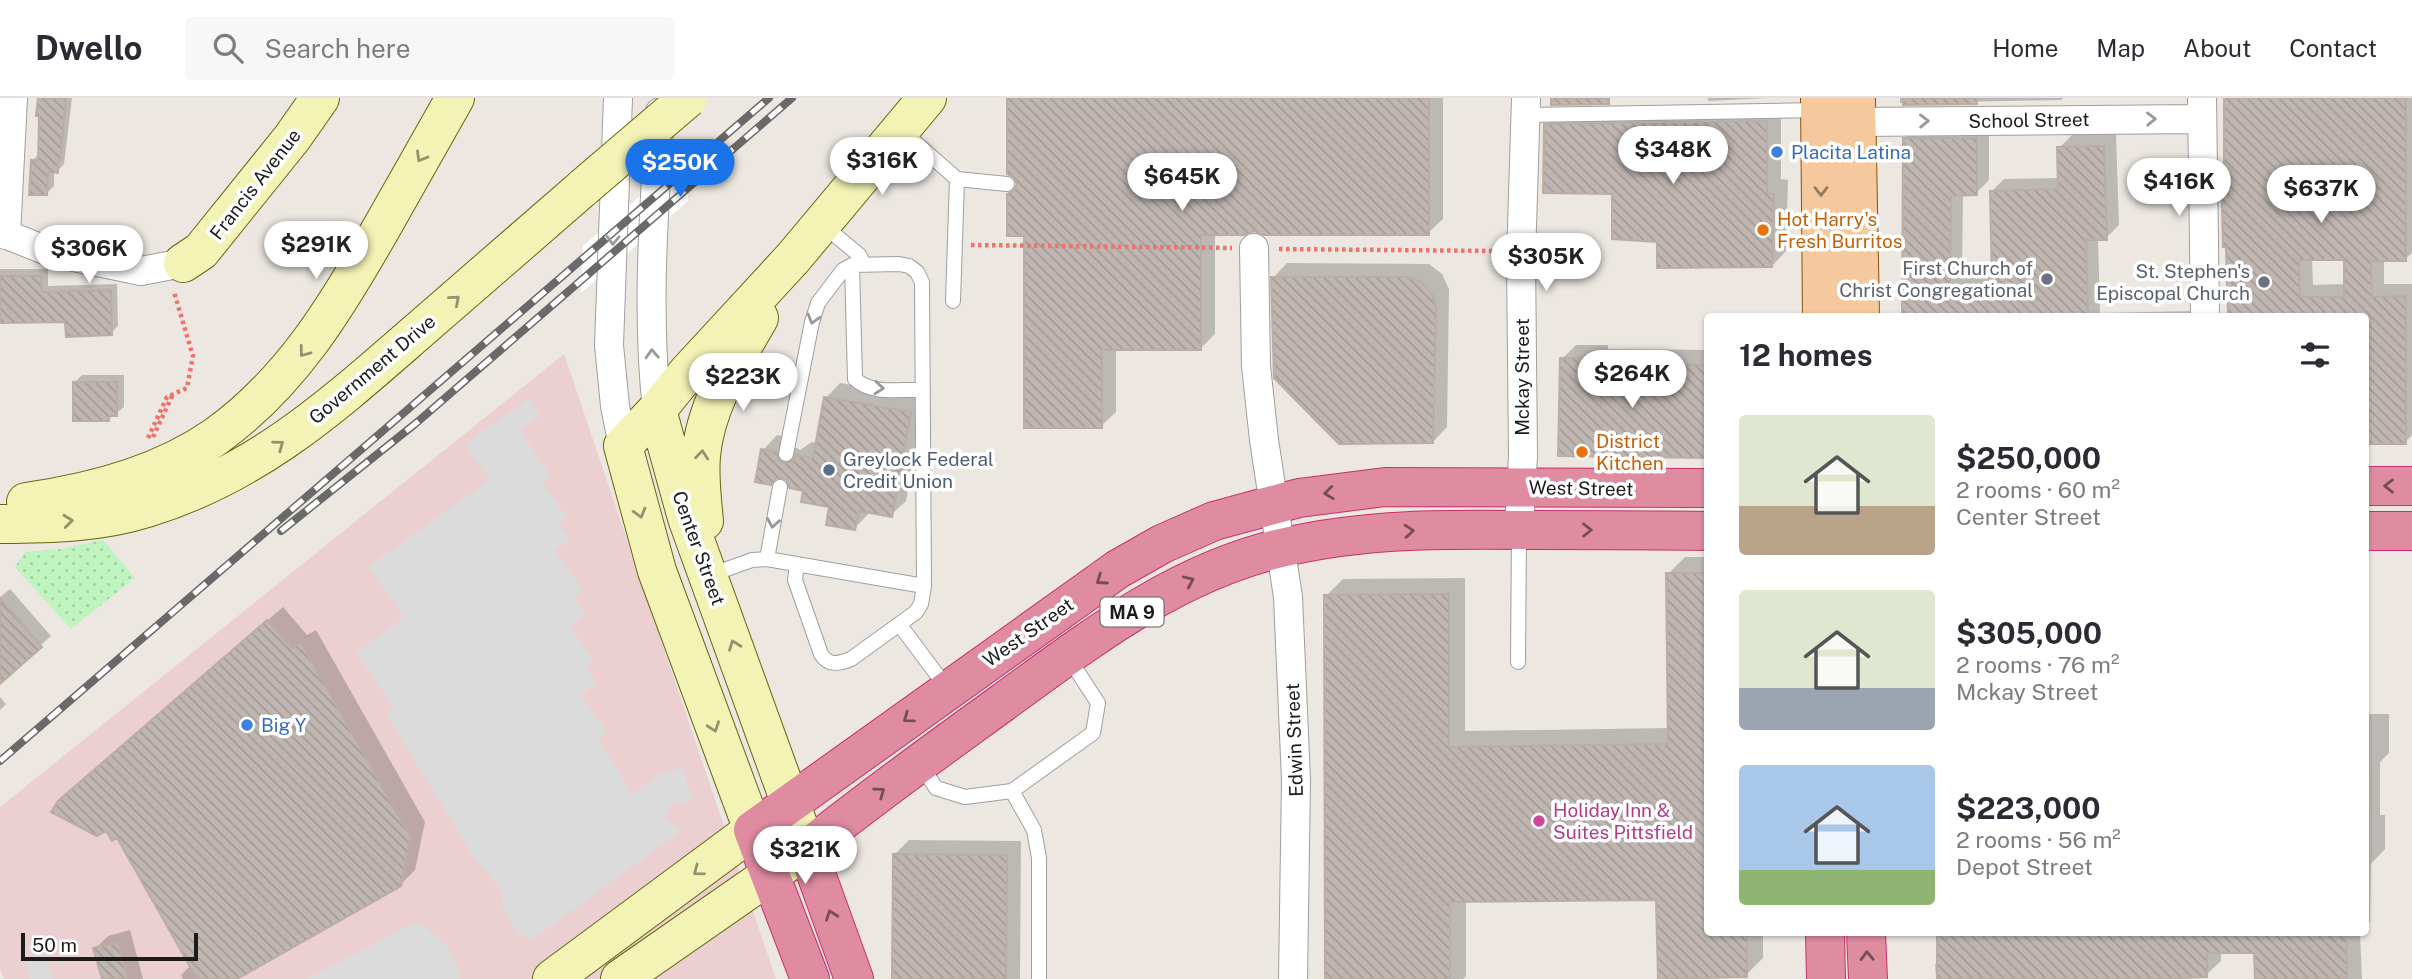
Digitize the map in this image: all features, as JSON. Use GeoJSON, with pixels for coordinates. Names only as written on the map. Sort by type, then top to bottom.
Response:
{"type":"FeatureCollection","features":[{"type":"Feature","properties":{"kind":"highway"},"geometry":{"type":"LineString","coordinates":[[2369,486],[2412,486]]}},
{"type":"Feature","properties":{"kind":"highway","name":"West Street"},"geometry":{"type":"LineString","coordinates":[[753,830],[1097,583],[1162,544],[1214,521],[1274,503],[1385,487],[1704,488]]}},
{"type":"Feature","properties":{"kind":"highway","name":"MA 9"},"geometry":{"type":"LineString","coordinates":[[807,849],[919,763],[1140,606],[1185,582],[1234,562],[1281,548],[1379,533],[1519,529],[1704,531]]}},
{"type":"Feature","properties":{"kind":"highway"},"geometry":{"type":"LineString","coordinates":[[2369,531],[2412,531]]}},
{"type":"Feature","properties":{"kind":"highway"},"geometry":{"type":"LineString","coordinates":[[753,830],[810,979]]}},
{"type":"Feature","properties":{"kind":"highway","name":"Center Street"},"geometry":{"type":"LineString","coordinates":[[807,849],[853,979]]}},
{"type":"Feature","properties":{"kind":"highway"},"geometry":{"type":"LineString","coordinates":[[1825,936],[1826,979]]}},
{"type":"Feature","properties":{"kind":"highway"},"geometry":{"type":"LineString","coordinates":[[1866,936],[1867,979]]}},
{"type":"Feature","properties":{"kind":"main road"},"geometry":{"type":"LineString","coordinates":[[1822,313],[1838,107]]}},
{"type":"Feature","properties":{"kind":"main road"},"geometry":{"type":"LineString","coordinates":[[1838,107],[1860,313]]}},
{"type":"Feature","properties":{"kind":"street"},"geometry":{"type":"LineString","coordinates":[[13,98],[3,233],[50,252],[141,271],[175,265]]}},
{"type":"Feature","properties":{"kind":"street","name":"Francis Avenue"},"geometry":{"type":"LineString","coordinates":[[175,265],[201,251],[292,138],[320,98]]}},
{"type":"Feature","properties":{"kind":"street"},"geometry":{"type":"LineString","coordinates":[[0,506],[75,494],[132,478],[213,438],[255,404],[299,359],[328,318],[455,98]]}},
{"type":"Feature","properties":{"kind":"street"},"geometry":{"type":"LineString","coordinates":[[618,98],[609,345],[615,406],[623,446],[657,571],[753,830]]}},
{"type":"Feature","properties":{"kind":"street","name":"Center Street"},"geometry":{"type":"LineString","coordinates":[[662,98],[652,298],[657,410],[687,518],[807,849]]}},
{"type":"Feature","properties":{"kind":"street","name":"Government Drive"},"geometry":{"type":"LineString","coordinates":[[0,524],[103,518],[146,509],[205,486],[271,451],[334,404],[688,98]]}},
{"type":"Feature","properties":{"kind":"street"},"geometry":{"type":"LineString","coordinates":[[623,446],[793,258],[927,98]]}},
{"type":"Feature","properties":{"kind":"street","name":"Mckay Street"},"geometry":{"type":"LineString","coordinates":[[1519,529],[1523,456],[1521,258],[1526,107]]}},
{"type":"Feature","properties":{"kind":"street","name":"School Street"},"geometry":{"type":"LineString","coordinates":[[1838,107],[2202,108]]}},
{"type":"Feature","properties":{"kind":"street"},"geometry":{"type":"LineString","coordinates":[[2202,108],[2205,313]]}},
{"type":"Feature","properties":{"kind":"street","name":"Edwin Street"},"geometry":{"type":"LineString","coordinates":[[1254,248],[1256,366],[1288,597],[1296,780],[1293,979]]}},
{"type":"Feature","properties":{"kind":"street"},"geometry":{"type":"LineString","coordinates":[[708,574],[700,475],[708,420],[731,367],[793,258]]}},
{"type":"Feature","properties":{"kind":"street","name":"West Street"},"geometry":{"type":"LineString","coordinates":[[552,979],[753,830]]}},
{"type":"Feature","properties":{"kind":"street"},"geometry":{"type":"LineString","coordinates":[[620,979],[807,849]]}},
{"type":"Feature","properties":{"kind":"lane"},"geometry":{"type":"LineString","coordinates":[[1526,107],[1838,107]]}},
{"type":"Feature","properties":{"kind":"lane"},"geometry":{"type":"LineString","coordinates":[[900,129],[957,179],[1007,184]]}},
{"type":"Feature","properties":{"kind":"lane"},"geometry":{"type":"LineString","coordinates":[[953,302],[957,179]]}},
{"type":"Feature","properties":{"kind":"lane"},"geometry":{"type":"LineString","coordinates":[[822,224],[859,255],[855,379],[873,389],[923,390]]}},
{"type":"Feature","properties":{"kind":"lane"},"geometry":{"type":"LineString","coordinates":[[786,454],[811,322],[818,303],[843,270],[858,265],[909,266],[917,272],[922,282],[925,586],[921,604],[916,612],[851,659],[840,663],[825,661],[795,580],[796,564]]}},
{"type":"Feature","properties":{"kind":"lane"},"geometry":{"type":"LineString","coordinates":[[767,559],[780,487]]}},
{"type":"Feature","properties":{"kind":"lane"},"geometry":{"type":"LineString","coordinates":[[1518,662],[1519,529]]}},
{"type":"Feature","properties":{"kind":"lane"},"geometry":{"type":"LineString","coordinates":[[708,574],[752,560],[767,559],[925,586]]}},
{"type":"Feature","properties":{"kind":"lane"},"geometry":{"type":"LineString","coordinates":[[899,624],[948,689]]}},
{"type":"Feature","properties":{"kind":"lane"},"geometry":{"type":"LineString","coordinates":[[919,763],[936,788],[965,797],[1012,791],[1093,733],[1098,703],[1068,656]]}},
{"type":"Feature","properties":{"kind":"lane"},"geometry":{"type":"LineString","coordinates":[[1012,791],[1034,830],[1039,858],[1039,979]]}},
{"type":"Feature","properties":{"kind":"path"},"geometry":{"type":"LineString","coordinates":[[955,245],[1502,251]]}},
{"type":"Feature","properties":{"kind":"path"},"geometry":{"type":"LineString","coordinates":[[146,447],[167,397],[187,388],[192,356],[175,265]]}},
{"type":"Feature","properties":{"kind":"shaded area"},"geometry":{"type":"Polygon","coordinates":[[[564,354],[776,979],[4,979],[0,968],[0,807],[564,354]]]}},
{"type":"Feature","properties":{"kind":"shaded area"},"geometry":{"type":"Polygon","coordinates":[[[528,399],[540,416],[520,431],[551,476],[542,483],[567,517],[559,525],[570,539],[555,551],[583,591],[574,597],[586,614],[569,626],[594,661],[586,668],[597,683],[581,695],[607,732],[598,739],[632,794],[661,773],[683,768],[692,800],[670,805],[664,817],[682,830],[533,939],[518,932],[503,909],[502,891],[473,856],[386,713],[394,707],[356,653],[404,617],[368,567],[490,480],[465,444],[528,399]]]}},
{"type":"Feature","properties":{"kind":"shaded area"},"geometry":{"type":"Polygon","coordinates":[[[418,921],[444,943],[460,969],[460,979],[307,979],[418,921]]]}},
{"type":"Feature","properties":{"kind":"shaded area"},"geometry":{"type":"Polygon","coordinates":[[[46,953],[53,979],[30,979],[25,959],[46,953]]]}},
{"type":"Feature","properties":{"kind":"green space"},"geometry":{"type":"Polygon","coordinates":[[[103,540],[135,578],[71,629],[15,567],[25,552],[60,549],[103,540]]]}},
{"type":"Feature","properties":{"kind":"pier"},"geometry":{"type":"Polygon","coordinates":[[[689,153],[688,201],[581,293],[583,246],[689,153]]]}},
{"type":"Feature","properties":{"kind":"building"},"geometry":{"type":"Polygon","coordinates":[[[38,98],[66,98],[58,173],[48,172],[47,195],[29,195],[31,160],[38,161],[38,98]]]}},
{"type":"Feature","properties":{"kind":"building"},"geometry":{"type":"Polygon","coordinates":[[[1007,98],[1429,98],[1429,235],[1264,235],[1254,231],[1244,235],[1201,235],[1201,350],[1102,350],[1102,428],[1024,428],[1024,236],[1007,236],[1007,194],[1014,190],[1017,184],[1013,177],[1007,174],[1007,98]]]}},
{"type":"Feature","properties":{"kind":"building"},"geometry":{"type":"Polygon","coordinates":[[[1551,98],[1609,98],[1609,104],[1551,105],[1551,98]]]}},
{"type":"Feature","properties":{"kind":"building"},"geometry":{"type":"Polygon","coordinates":[[[1903,98],[1977,98],[1977,104],[1903,105],[1903,98]]]}},
{"type":"Feature","properties":{"kind":"building"},"geometry":{"type":"Polygon","coordinates":[[[2224,98],[2406,98],[2406,261],[2371,261],[2372,297],[2406,296],[2406,444],[2369,444],[2369,313],[2228,313],[2221,168],[2224,168],[2224,98]],[[2299,260],[2300,297],[2344,297],[2344,260],[2299,260]]]}},
{"type":"Feature","properties":{"kind":"building"},"geometry":{"type":"Polygon","coordinates":[[[1767,121],[1767,193],[1774,194],[1772,267],[1657,268],[1657,242],[1612,239],[1612,194],[1543,193],[1544,124],[1767,121]]]}},
{"type":"Feature","properties":{"kind":"building"},"geometry":{"type":"Polygon","coordinates":[[[1903,138],[1977,138],[1977,195],[1951,196],[1950,286],[1992,286],[1990,191],[2058,189],[2057,147],[2104,146],[2107,240],[2086,240],[2088,313],[1902,313],[1903,138]]]}},
{"type":"Feature","properties":{"kind":"building"},"geometry":{"type":"Polygon","coordinates":[[[0,276],[41,276],[42,292],[111,290],[112,335],[66,337],[65,322],[0,323],[0,276]]]}},
{"type":"Feature","properties":{"kind":"building"},"geometry":{"type":"Polygon","coordinates":[[[1271,277],[1408,277],[1420,281],[1428,289],[1434,298],[1436,310],[1433,443],[1339,444],[1274,378],[1271,277]]]}},
{"type":"Feature","properties":{"kind":"building"},"geometry":{"type":"Polygon","coordinates":[[[1560,358],[1594,359],[1594,363],[1704,365],[1704,458],[1558,456],[1560,358]]]}},
{"type":"Feature","properties":{"kind":"building"},"geometry":{"type":"Polygon","coordinates":[[[73,382],[117,382],[117,416],[109,416],[109,421],[73,421],[73,382]]]}},
{"type":"Feature","properties":{"kind":"building","name":"Greylock Federal Credit Union"},"geometry":{"type":"Polygon","coordinates":[[[824,397],[911,412],[892,517],[859,511],[855,530],[826,525],[829,507],[801,502],[803,491],[789,488],[786,479],[776,478],[771,485],[755,482],[761,449],[777,452],[779,461],[785,463],[793,461],[796,455],[813,458],[824,397]]]}},
{"type":"Feature","properties":{"kind":"building"},"geometry":{"type":"Polygon","coordinates":[[[1666,573],[1704,573],[1704,936],[1747,936],[1747,977],[1658,979],[1656,900],[1450,902],[1450,979],[1325,979],[1324,595],[1449,594],[1449,747],[1668,744],[1666,573]]]}},
{"type":"Feature","properties":{"kind":"building"},"geometry":{"type":"Polygon","coordinates":[[[0,598],[42,647],[0,684],[0,598]]]}},
{"type":"Feature","properties":{"kind":"building","name":"Big Y"},"geometry":{"type":"Polygon","coordinates":[[[267,620],[292,648],[301,643],[411,838],[401,886],[237,979],[197,979],[117,838],[112,841],[106,831],[97,836],[51,812],[58,801],[267,620]]]}},
{"type":"Feature","properties":{"kind":"building"},"geometry":{"type":"Polygon","coordinates":[[[893,854],[1007,855],[1006,979],[892,979],[893,854]]]}},
{"type":"Feature","properties":{"kind":"building"},"geometry":{"type":"Polygon","coordinates":[[[1937,936],[2346,936],[2347,979],[2255,979],[2254,953],[2207,953],[2207,977],[1937,979],[1937,936]]]}},
{"type":"Feature","properties":{"kind":"building"},"geometry":{"type":"Polygon","coordinates":[[[118,942],[128,979],[102,979],[93,948],[118,942]]]}},
{"type":"Feature","properties":{"kind":"railway"},"geometry":{"type":"LineString","coordinates":[[0,761],[769,98]]}},
{"type":"Feature","properties":{"kind":"railway"},"geometry":{"type":"LineString","coordinates":[[281,531],[415,424],[792,98]]}},
{"type":"Feature","properties":{"kind":"place","name":"Placita Latina"},"geometry":{"type":"Point","coordinates":[1777,152]}},
{"type":"Feature","properties":{"kind":"place","name":"Hot Harry's Fresh Burritos"},"geometry":{"type":"Point","coordinates":[1763,230]}},
{"type":"Feature","properties":{"kind":"place","name":"First Church of Christ Congregational"},"geometry":{"type":"Point","coordinates":[2047,279]}},
{"type":"Feature","properties":{"kind":"place","name":"St. Stephen's Episcopal Church"},"geometry":{"type":"Point","coordinates":[2264,282]}},
{"type":"Feature","properties":{"kind":"place","name":"District Kitchen"},"geometry":{"type":"Point","coordinates":[1582,452]}},
{"type":"Feature","properties":{"kind":"place","name":"Greylock Federal Credit Union"},"geometry":{"type":"Point","coordinates":[829,470]}},
{"type":"Feature","properties":{"kind":"place","name":"Big Y"},"geometry":{"type":"Point","coordinates":[247,725]}},
{"type":"Feature","properties":{"kind":"place","name":"Holiday Inn & Suites Pittsfield"},"geometry":{"type":"Point","coordinates":[1539,821]}}]}
